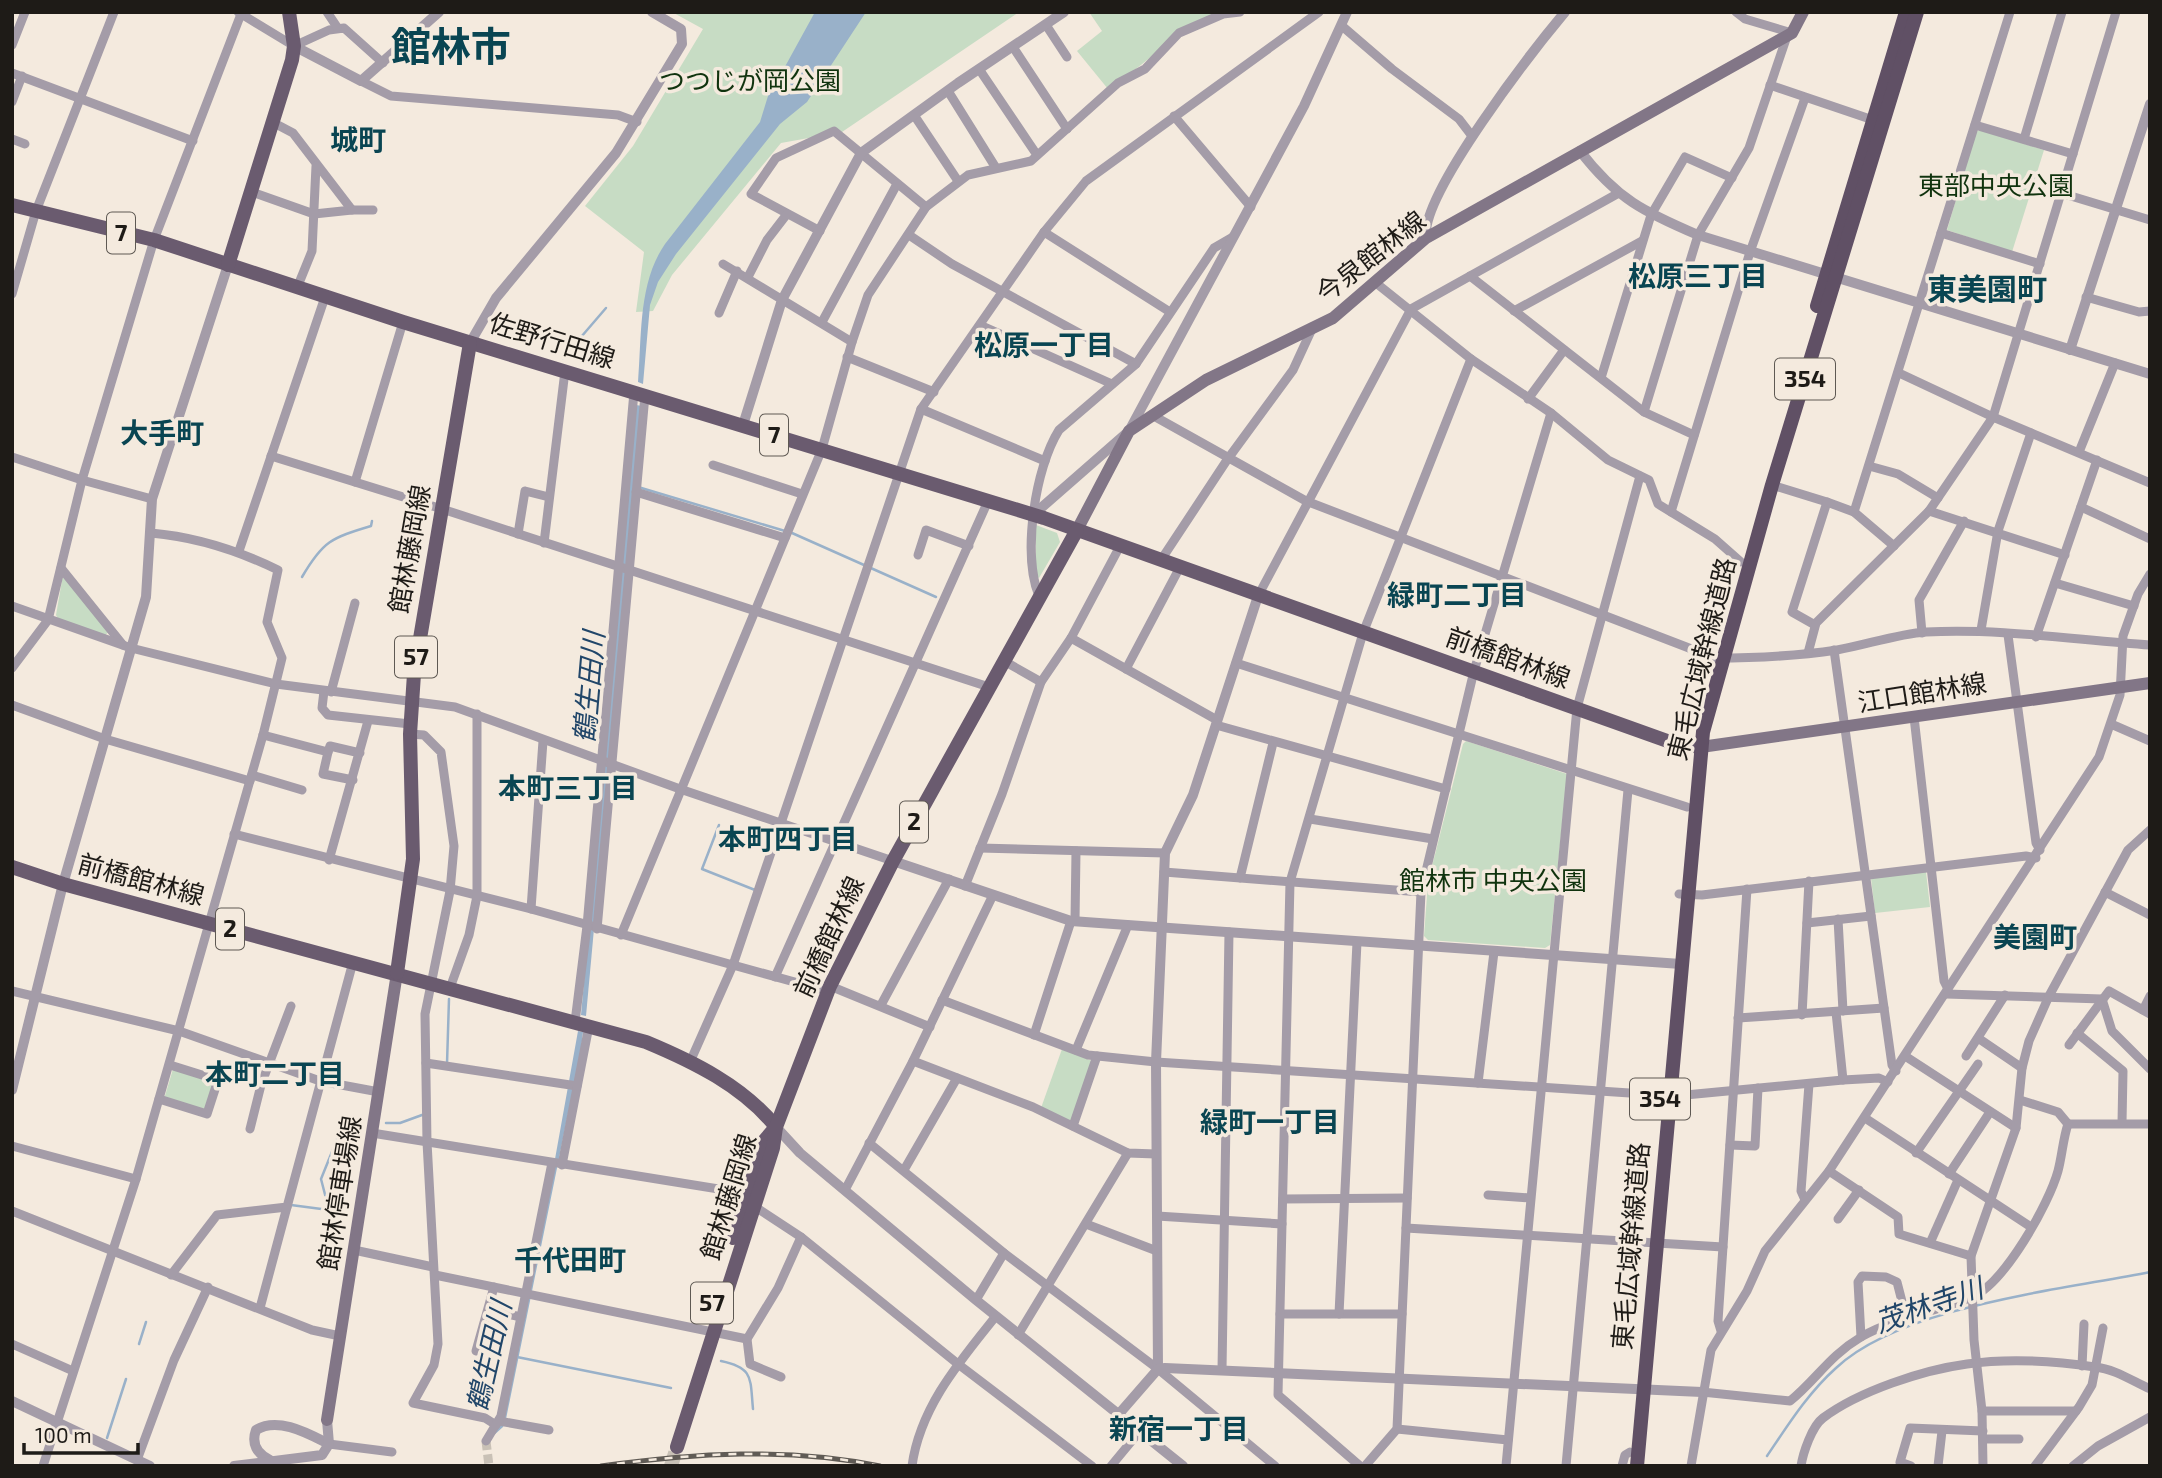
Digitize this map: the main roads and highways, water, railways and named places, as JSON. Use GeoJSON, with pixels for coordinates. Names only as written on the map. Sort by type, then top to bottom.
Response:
{"type":"FeatureCollection","features":[{"type":"Feature","properties":{"kind":"highway","name":"東毛広域幹線道路"},"geometry":{"type":"LineString","coordinates":[[1719,658],[1772,485],[1873,120],[1906,12]]}},
{"type":"Feature","properties":{"kind":"highway","name":"東毛広域幹線道路"},"geometry":{"type":"LineString","coordinates":[[1683,895],[1687,807],[1697,747],[1741,562],[1917,12]]}},
{"type":"Feature","properties":{"kind":"highway","name":"東毛広域幹線道路"},"geometry":{"type":"LineString","coordinates":[[1635,1459],[1697,747]]}},
{"type":"Feature","properties":{"kind":"main road"},"geometry":{"type":"LineString","coordinates":[[228,265],[274,123],[294,46],[289,12]]}},
{"type":"Feature","properties":{"kind":"main road","name":"今泉館林線"},"geometry":{"type":"LineString","coordinates":[[1077,530],[1129,431],[1217,374],[1311,331],[1343,310],[1426,238],[1790,34],[1803,12]]}},
{"type":"Feature","properties":{"kind":"main road","name":"佐野行田線"},"geometry":{"type":"LineString","coordinates":[[12,205],[154,240],[402,322],[822,449],[1077,530]]}},
{"type":"Feature","properties":{"kind":"main road","name":"館林藤岡線"},"geometry":{"type":"LineString","coordinates":[[397,974],[412,881],[414,824],[411,700],[470,342]]}},
{"type":"Feature","properties":{"kind":"main road","name":"前橋館林線"},"geometry":{"type":"LineString","coordinates":[[776,1127],[828,988],[893,861],[1077,530],[1577,708],[1697,747]]}},
{"type":"Feature","properties":{"kind":"main road","name":"江口館林線"},"geometry":{"type":"LineString","coordinates":[[1697,747],[2150,683]]}},
{"type":"Feature","properties":{"kind":"main road","name":"前橋館林線"},"geometry":{"type":"LineString","coordinates":[[12,867],[63,884],[646,1042],[733,1086],[761,1108],[776,1127]]}},
{"type":"Feature","properties":{"kind":"main road","name":"館林停車場線"},"geometry":{"type":"LineString","coordinates":[[327,1420],[397,974]]}},
{"type":"Feature","properties":{"kind":"main road","name":"館林藤岡線"},"geometry":{"type":"LineString","coordinates":[[672,1448],[750,1202],[774,1148],[776,1127]]}},
{"type":"Feature","properties":{"kind":"water"},"geometry":{"type":"Polygon","coordinates":[[[815,12],[866,12],[807,102],[780,124],[676,254],[658,282],[650,305],[643,384],[638,382],[643,310],[656,259],[760,122],[772,83],[776,83],[815,12]]]}},
{"type":"Feature","properties":{"kind":"water"},"geometry":{"type":"Polygon","coordinates":[[[636,405],[642,406],[586,1016],[581,1015],[636,405]]]}},
{"type":"Feature","properties":{"kind":"water"},"geometry":{"type":"Polygon","coordinates":[[[578,1031],[583,1032],[581,1050],[506,1419],[503,1427],[493,1436],[555,1159],[578,1031]]]}},
{"type":"Feature","properties":{"kind":"waterway"},"geometry":{"type":"LineString","coordinates":[[563,358],[606,308]]}},
{"type":"Feature","properties":{"kind":"waterway"},"geometry":{"type":"LineString","coordinates":[[638,487],[785,531]]}},
{"type":"Feature","properties":{"kind":"waterway"},"geometry":{"type":"LineString","coordinates":[[302,577],[329,542],[371,526],[372,521]]}},
{"type":"Feature","properties":{"kind":"waterway"},"geometry":{"type":"LineString","coordinates":[[792,533],[936,597]]}},
{"type":"Feature","properties":{"kind":"waterway"},"geometry":{"type":"LineString","coordinates":[[719,825],[702,869],[755,890]]}},
{"type":"Feature","properties":{"kind":"waterway"},"geometry":{"type":"LineString","coordinates":[[447,1064],[449,999]]}},
{"type":"Feature","properties":{"kind":"waterway"},"geometry":{"type":"LineString","coordinates":[[386,1123],[400,1123],[422,1115]]}},
{"type":"Feature","properties":{"kind":"waterway"},"geometry":{"type":"LineString","coordinates":[[291,1205],[329,1210],[321,1179],[344,1122]]}},
{"type":"Feature","properties":{"kind":"waterway","name":"茂林寺川"},"geometry":{"type":"LineString","coordinates":[[1767,1456],[1807,1399],[1836,1368],[1865,1347],[1900,1329],[1984,1304],[2150,1272]]}},
{"type":"Feature","properties":{"kind":"waterway"},"geometry":{"type":"LineString","coordinates":[[139,1344],[146,1322]]}},
{"type":"Feature","properties":{"kind":"waterway","name":"鶴生田川"},"geometry":{"type":"LineString","coordinates":[[517,1357],[671,1388]]}},
{"type":"Feature","properties":{"kind":"waterway"},"geometry":{"type":"LineString","coordinates":[[721,1361],[745,1371],[750,1382],[753,1409]]}},
{"type":"Feature","properties":{"kind":"waterway"},"geometry":{"type":"LineString","coordinates":[[107,1438],[126,1379]]}},
{"type":"Feature","properties":{"kind":"tunnel"},"geometry":{"type":"LineString","coordinates":[[486,1441],[489,1466]]}},
{"type":"Feature","properties":{"kind":"tunnel"},"geometry":{"type":"LineString","coordinates":[[671,1466],[677,1447]]}},
{"type":"Feature","properties":{"kind":"railway"},"geometry":{"type":"LineString","coordinates":[[601,1466],[741,1454],[811,1456],[880,1466]]}},
{"type":"Feature","properties":{"kind":"district","name":"館林市"},"geometry":{"type":"Point","coordinates":[451,47]}},
{"type":"Feature","properties":{"kind":"district","name":"城町"},"geometry":{"type":"Point","coordinates":[358,140]}},
{"type":"Feature","properties":{"kind":"district","name":"松原三丁目"},"geometry":{"type":"Point","coordinates":[1698,276]}},
{"type":"Feature","properties":{"kind":"district","name":"東美園町"},"geometry":{"type":"Point","coordinates":[1987,290]}},
{"type":"Feature","properties":{"kind":"district","name":"松原一丁目"},"geometry":{"type":"Point","coordinates":[1044,345]}},
{"type":"Feature","properties":{"kind":"district","name":"大手町"},"geometry":{"type":"Point","coordinates":[162,433]}},
{"type":"Feature","properties":{"kind":"district","name":"緑町二丁目"},"geometry":{"type":"Point","coordinates":[1457,595]}},
{"type":"Feature","properties":{"kind":"district","name":"本町三丁目"},"geometry":{"type":"Point","coordinates":[568,788]}},
{"type":"Feature","properties":{"kind":"district","name":"本町四丁目"},"geometry":{"type":"Point","coordinates":[788,839]}},
{"type":"Feature","properties":{"kind":"district","name":"美園町"},"geometry":{"type":"Point","coordinates":[2035,937]}},
{"type":"Feature","properties":{"kind":"district","name":"本町二丁目"},"geometry":{"type":"Point","coordinates":[275,1074]}},
{"type":"Feature","properties":{"kind":"district","name":"緑町一丁目"},"geometry":{"type":"Point","coordinates":[1270,1122]}},
{"type":"Feature","properties":{"kind":"district","name":"千代田町"},"geometry":{"type":"Point","coordinates":[570,1260]}},
{"type":"Feature","properties":{"kind":"district","name":"新宿一丁目"},"geometry":{"type":"Point","coordinates":[1179,1429]}},
{"type":"Feature","properties":{"kind":"park label","name":"つつじが岡公園"},"geometry":{"type":"Point","coordinates":[750,81]}},
{"type":"Feature","properties":{"kind":"park label","name":"東部中央公園"},"geometry":{"type":"Point","coordinates":[1996,186]}},
{"type":"Feature","properties":{"kind":"park label","name":"館林市 中央公園"},"geometry":{"type":"Point","coordinates":[1493,881]}}]}
